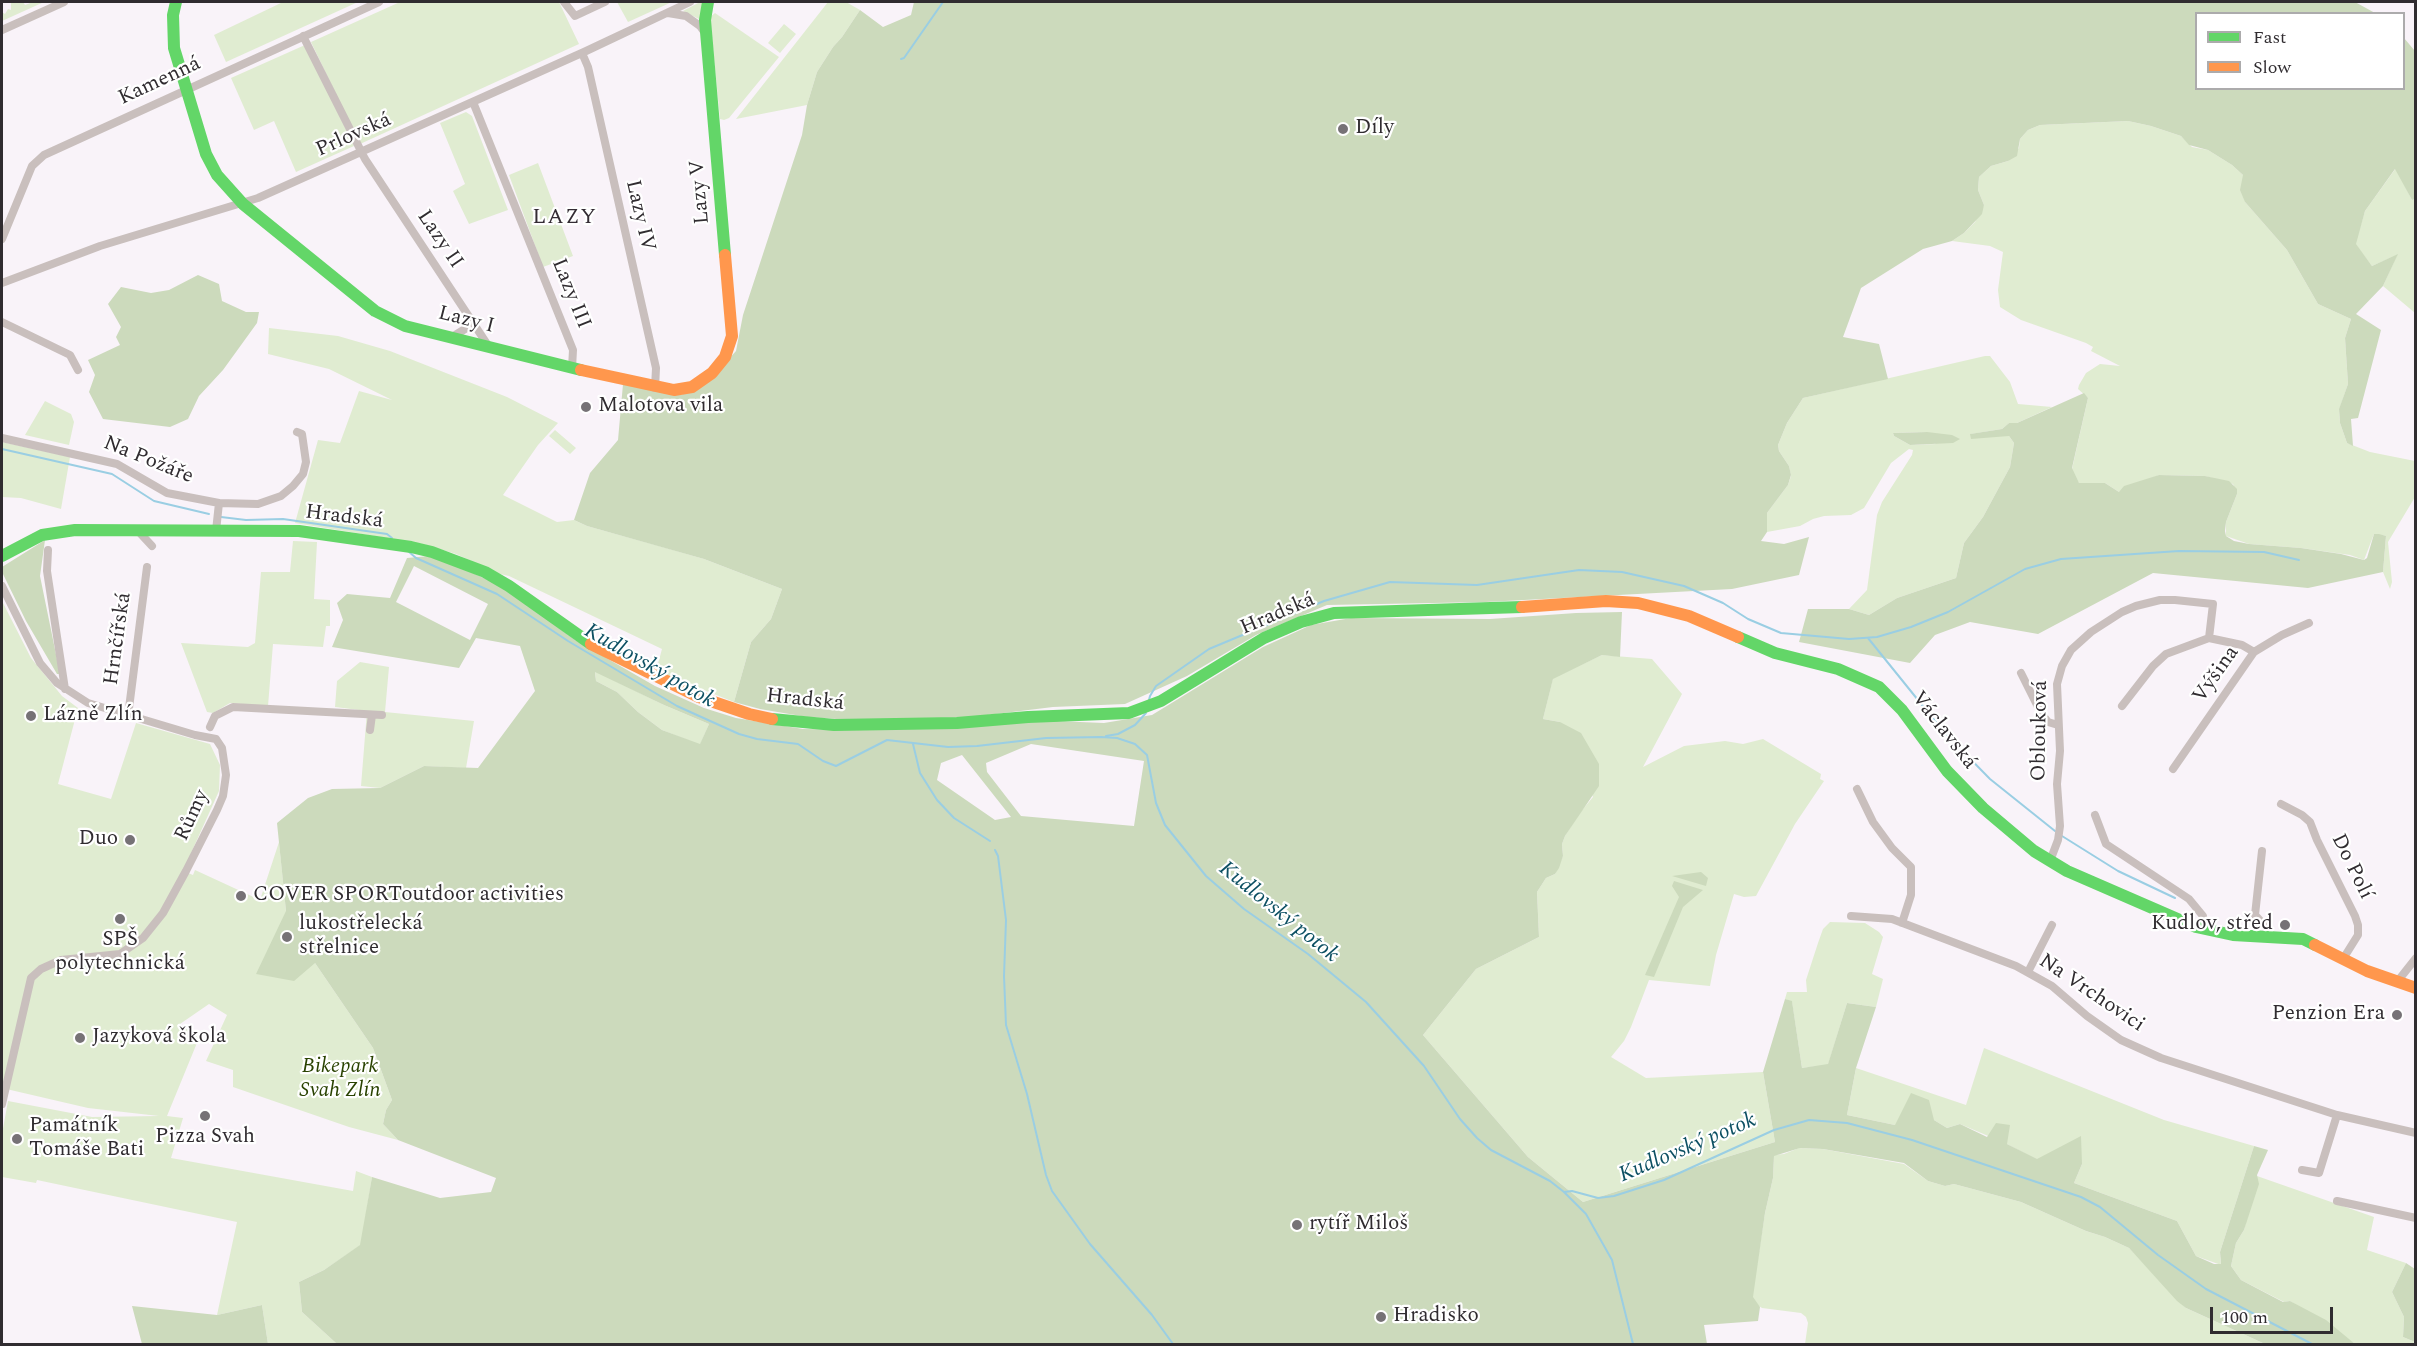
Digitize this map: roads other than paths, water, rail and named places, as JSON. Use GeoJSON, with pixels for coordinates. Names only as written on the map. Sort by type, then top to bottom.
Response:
{"type":"FeatureCollection","features":[{"type":"Feature","properties":{"kind":"street"},"geometry":{"type":"LineString","coordinates":[[2,30],[64,2]]}},
{"type":"Feature","properties":{"kind":"street","name":"Lazy I"},"geometry":{"type":"LineString","coordinates":[[176,2],[173,15],[174,48],[204,147],[221,181],[243,204],[384,317],[405,327],[655,388],[685,389],[699,383],[712,373]]}},
{"type":"Feature","properties":{"kind":"street","name":"Kamenná"},"geometry":{"type":"LineString","coordinates":[[2,239],[32,166],[44,155],[379,2]]}},
{"type":"Feature","properties":{"kind":"street"},"geometry":{"type":"LineString","coordinates":[[564,2],[575,16],[605,2]]}},
{"type":"Feature","properties":{"kind":"street","name":"Prlovská"},"geometry":{"type":"LineString","coordinates":[[2,283],[100,246],[243,204],[362,153],[690,2]]}},
{"type":"Feature","properties":{"kind":"street","name":"Lazy V"},"geometry":{"type":"LineString","coordinates":[[708,2],[705,20],[706,36],[733,329],[728,351],[712,373]]}},
{"type":"Feature","properties":{"kind":"street"},"geometry":{"type":"LineString","coordinates":[[665,14],[675,13],[686,16],[700,26],[706,36]]}},
{"type":"Feature","properties":{"kind":"street","name":"Lazy II"},"geometry":{"type":"LineString","coordinates":[[303,36],[362,153],[384,191],[489,347]]}},
{"type":"Feature","properties":{"kind":"street","name":"Lazy IV"},"geometry":{"type":"LineString","coordinates":[[582,53],[588,67],[656,368],[655,388]]}},
{"type":"Feature","properties":{"kind":"street","name":"Lazy III"},"geometry":{"type":"LineString","coordinates":[[473,102],[573,350],[572,368]]}},
{"type":"Feature","properties":{"kind":"street"},"geometry":{"type":"LineString","coordinates":[[452,337],[465,328],[468,320],[466,312]]}},
{"type":"Feature","properties":{"kind":"street"},"geometry":{"type":"LineString","coordinates":[[2,322],[69,355],[78,370]]}},
{"type":"Feature","properties":{"kind":"street","name":"Na Požáře"},"geometry":{"type":"LineString","coordinates":[[2,438],[117,464],[167,493],[217,516],[281,496],[293,486],[303,474],[306,462],[302,434],[297,432]]}},
{"type":"Feature","properties":{"kind":"street","name":"Hradská"},"geometry":{"type":"LineString","coordinates":[[2,556],[36,537],[55,531],[139,532],[217,516],[299,531],[411,547],[432,552],[485,572],[509,586],[595,647],[657,679],[699,697],[749,714],[778,720],[834,725],[946,723],[1129,713],[1161,701],[1264,638],[1300,622],[1334,613],[1477,610],[1606,601],[1628,602]]}},
{"type":"Feature","properties":{"kind":"street"},"geometry":{"type":"LineString","coordinates":[[139,532],[152,546]]}},
{"type":"Feature","properties":{"kind":"street"},"geometry":{"type":"LineString","coordinates":[[48,550],[47,571],[65,689]]}},
{"type":"Feature","properties":{"kind":"street","name":"Hrnčířská"},"geometry":{"type":"LineString","coordinates":[[128,716],[147,567]]}},
{"type":"Feature","properties":{"kind":"street","name":"Růmy"},"geometry":{"type":"LineString","coordinates":[[2,586],[40,663],[65,689],[88,703],[216,739],[226,760],[223,796],[171,900],[143,938],[120,954],[61,960],[41,969],[31,978],[3,1091],[2,1104]]}},
{"type":"Feature","properties":{"kind":"street","name":"Oblouková"},"geometry":{"type":"LineString","coordinates":[[2049,861],[2058,840],[2060,826],[2057,784],[2060,751],[2057,684],[2064,661],[2081,640],[2122,612],[2160,600],[2213,604],[2210,638]]}},
{"type":"Feature","properties":{"kind":"street","name":"Václavská"},"geometry":{"type":"LineString","coordinates":[[1628,602],[1689,616],[1775,653],[1839,669],[1879,687],[1902,710],[1965,790],[2007,830],[2049,861],[2096,884],[2205,930],[2233,935],[2269,935],[2308,940],[2367,971],[2415,988]]}},
{"type":"Feature","properties":{"kind":"street","name":"Výšina"},"geometry":{"type":"LineString","coordinates":[[2173,770],[2254,652],[2282,634],[2309,623]]}},
{"type":"Feature","properties":{"kind":"street"},"geometry":{"type":"LineString","coordinates":[[2122,706],[2153,666],[2166,654],[2210,638],[2242,645],[2254,652]]}},
{"type":"Feature","properties":{"kind":"street"},"geometry":{"type":"LineString","coordinates":[[2021,673],[2041,713],[2048,722],[2058,725]]}},
{"type":"Feature","properties":{"kind":"street"},"geometry":{"type":"LineString","coordinates":[[210,727],[215,716],[233,707],[377,715],[370,730]]}},
{"type":"Feature","properties":{"kind":"street"},"geometry":{"type":"LineString","coordinates":[[1857,789],[1874,822],[1892,848],[1911,867],[1911,895],[1902,923]]}},
{"type":"Feature","properties":{"kind":"street","name":"Do Polí"},"geometry":{"type":"LineString","coordinates":[[2281,804],[2310,822],[2355,916],[2358,935],[2343,959]]}},
{"type":"Feature","properties":{"kind":"street"},"geometry":{"type":"LineString","coordinates":[[2095,815],[2106,844],[2189,899],[2203,916],[2205,930]]}},
{"type":"Feature","properties":{"kind":"street"},"geometry":{"type":"LineString","coordinates":[[2262,851],[2255,915],[2265,926],[2269,935]]}},
{"type":"Feature","properties":{"kind":"street","name":"Na Vrchovici"},"geometry":{"type":"LineString","coordinates":[[1851,916],[1902,923],[1970,947],[2028,972],[2052,986],[2087,1016],[2121,1040],[2161,1058],[2337,1115],[2415,1133]]}},
{"type":"Feature","properties":{"kind":"street"},"geometry":{"type":"LineString","coordinates":[[2028,972],[2052,925]]}},
{"type":"Feature","properties":{"kind":"street"},"geometry":{"type":"LineString","coordinates":[[2397,982],[2415,958]]}},
{"type":"Feature","properties":{"kind":"street"},"geometry":{"type":"LineString","coordinates":[[2302,1170],[2319,1173],[2337,1115]]}},
{"type":"Feature","properties":{"kind":"street"},"geometry":{"type":"LineString","coordinates":[[2337,1201],[2415,1218]]}},
{"type":"Feature","properties":{"kind":"waterway"},"geometry":{"type":"LineString","coordinates":[[901,59],[904,58],[943,2]]}},
{"type":"Feature","properties":{"kind":"waterway","name":"Kudlovský potok"},"geometry":{"type":"LineString","coordinates":[[2,449],[112,474],[154,501],[209,514]]}},
{"type":"Feature","properties":{"kind":"waterway","name":"Kudlovský potok"},"geometry":{"type":"LineString","coordinates":[[221,517],[246,520],[283,519],[387,534],[392,538]]}},
{"type":"Feature","properties":{"kind":"waterway","name":"Kudlovský potok"},"geometry":{"type":"LineString","coordinates":[[408,551],[416,558],[497,594],[568,641],[677,706],[739,734],[757,739],[798,744],[823,761],[836,766],[887,740],[948,747],[1046,738],[1101,737],[1117,738],[1135,744],[1147,755],[1156,803],[1165,825],[1206,876],[1244,909],[1308,954],[1366,1002],[1424,1066],[1460,1119],[1477,1138],[1491,1150],[1550,1181],[1564,1192],[1572,1191],[1598,1198],[1614,1196],[1664,1180],[1774,1130],[1809,1120],[1847,1123],[1912,1140],[2081,1197],[2100,1207],[2158,1255],[2206,1289],[2312,1344]]}},
{"type":"Feature","properties":{"kind":"waterway"},"geometry":{"type":"LineString","coordinates":[[1149,700],[1156,686],[1209,649],[1324,601],[1390,582],[1477,585],[1579,570],[1622,572],[1684,586],[1781,633],[1849,639],[1877,637],[1911,627],[1948,612],[2025,569],[2061,559],[2179,551],[2264,552],[2299,560]]}},
{"type":"Feature","properties":{"kind":"waterway"},"geometry":{"type":"LineString","coordinates":[[1868,638],[1943,731],[1990,779],[2055,831]]}},
{"type":"Feature","properties":{"kind":"waterway"},"geometry":{"type":"LineString","coordinates":[[1106,736],[1118,734],[1135,725],[1146,713]]}},
{"type":"Feature","properties":{"kind":"waterway"},"geometry":{"type":"LineString","coordinates":[[913,744],[920,773],[937,800],[954,818],[990,841]]}},
{"type":"Feature","properties":{"kind":"waterway"},"geometry":{"type":"LineString","coordinates":[[2062,836],[2118,871],[2175,898]]}},
{"type":"Feature","properties":{"kind":"waterway"},"geometry":{"type":"LineString","coordinates":[[995,850],[998,856],[1006,920],[1004,976],[1006,1025],[1027,1094],[1046,1175],[1052,1191],[1090,1244],[1152,1315],[1173,1344]]}},
{"type":"Feature","properties":{"kind":"waterway"},"geometry":{"type":"LineString","coordinates":[[1564,1192],[1586,1214],[1612,1260],[1633,1344]]}},
{"type":"Feature","properties":{"kind":"place","name":"Díly"},"geometry":{"type":"Point","coordinates":[1343,129]}},
{"type":"Feature","properties":{"kind":"place","name":"Malotova vila"},"geometry":{"type":"Point","coordinates":[586,407]}},
{"type":"Feature","properties":{"kind":"place","name":"Lázně Zlín"},"geometry":{"type":"Point","coordinates":[31,716]}},
{"type":"Feature","properties":{"kind":"place","name":"Duo"},"geometry":{"type":"Point","coordinates":[130,840]}},
{"type":"Feature","properties":{"kind":"place","name":"COVER SPORToutdoor activities"},"geometry":{"type":"Point","coordinates":[241,896]}},
{"type":"Feature","properties":{"kind":"place","name":"SPŠ polytechnická"},"geometry":{"type":"Point","coordinates":[120,919]}},
{"type":"Feature","properties":{"kind":"place","name":"Kudlov, střed"},"geometry":{"type":"Point","coordinates":[2285,925]}},
{"type":"Feature","properties":{"kind":"place","name":"lukostřelecká střelnice"},"geometry":{"type":"Point","coordinates":[287,937]}},
{"type":"Feature","properties":{"kind":"place","name":"Penzion Era"},"geometry":{"type":"Point","coordinates":[2397,1015]}},
{"type":"Feature","properties":{"kind":"place","name":"Jazyková škola"},"geometry":{"type":"Point","coordinates":[80,1038]}},
{"type":"Feature","properties":{"kind":"place","name":"Pizza Svah"},"geometry":{"type":"Point","coordinates":[205,1116]}},
{"type":"Feature","properties":{"kind":"place","name":"Památník Tomáše Bati"},"geometry":{"type":"Point","coordinates":[17,1139]}},
{"type":"Feature","properties":{"kind":"place","name":"rytíř Miloš"},"geometry":{"type":"Point","coordinates":[1297,1225]}},
{"type":"Feature","properties":{"kind":"place","name":"Hradisko"},"geometry":{"type":"Point","coordinates":[1381,1317]}},
{"type":"Feature","properties":{"kind":"district","name":"LAZY"},"geometry":{"type":"Point","coordinates":[565,219]}},
{"type":"Feature","properties":{"kind":"park label","name":"Bikepark Svah Zlín"},"geometry":{"type":"Point","coordinates":[340,1080]}}]}
